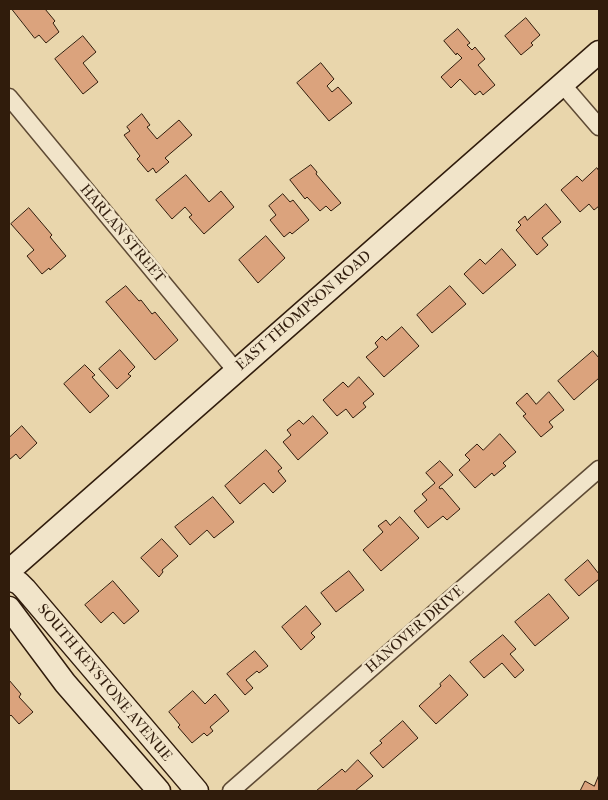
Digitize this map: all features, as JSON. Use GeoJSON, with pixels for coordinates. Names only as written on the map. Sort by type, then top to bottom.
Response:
{"type":"FeatureCollection","features":[{"type":"Feature","properties":{"kind":"main road","name":"EAST THOMPSON ROAD"},"geometry":{"type":"LineString","coordinates":[[9,571],[599,52]]}},
{"type":"Feature","properties":{"kind":"main road","name":"SOUTH KEYSTONE AVENUE"},"geometry":{"type":"LineString","coordinates":[[9,580],[19,583],[25,589],[197,791]]}},
{"type":"Feature","properties":{"kind":"main road","name":"SOUTH KEYSTONE AVENUE"},"geometry":{"type":"LineString","coordinates":[[9,608],[65,683],[159,791]]}},
{"type":"Feature","properties":{"kind":"street"},"geometry":{"type":"LineString","coordinates":[[562,84],[599,127]]}},
{"type":"Feature","properties":{"kind":"street","name":"HARLAN STREET"},"geometry":{"type":"LineString","coordinates":[[9,97],[236,370]]}},
{"type":"Feature","properties":{"kind":"street","name":"HANOVER DRIVE"},"geometry":{"type":"LineString","coordinates":[[230,791],[599,468]]}},
{"type":"Feature","properties":{"kind":"building"},"geometry":{"type":"Polygon","coordinates":[[[12,9],[45,9],[55,21],[53,23],[59,32],[46,43],[39,35],[35,38],[12,9]]]}},
{"type":"Feature","properties":{"kind":"building"},"geometry":{"type":"Polygon","coordinates":[[[526,18],[540,35],[531,43],[533,45],[521,55],[505,36],[526,18]]]}},
{"type":"Feature","properties":{"kind":"building"},"geometry":{"type":"Polygon","coordinates":[[[458,29],[470,43],[467,45],[472,50],[475,47],[485,59],[478,65],[495,85],[483,95],[480,91],[475,95],[460,79],[451,88],[441,77],[462,58],[457,53],[456,55],[444,41],[458,29]]]}},
{"type":"Feature","properties":{"kind":"building"},"geometry":{"type":"Polygon","coordinates":[[[83,36],[96,52],[83,63],[98,82],[83,94],[55,59],[83,36]]]}},
{"type":"Feature","properties":{"kind":"building"},"geometry":{"type":"Polygon","coordinates":[[[321,63],[334,79],[327,86],[332,92],[338,87],[352,103],[329,121],[297,83],[321,63]]]}},
{"type":"Feature","properties":{"kind":"building"},"geometry":{"type":"Polygon","coordinates":[[[142,114],[150,125],[147,127],[157,139],[179,120],[192,135],[165,158],[169,162],[156,173],[153,168],[148,172],[137,159],[140,156],[124,135],[130,131],[127,127],[142,114]]]}},
{"type":"Feature","properties":{"kind":"building"},"geometry":{"type":"Polygon","coordinates":[[[311,165],[317,172],[316,174],[341,203],[331,211],[326,206],[320,211],[307,197],[305,199],[290,180],[311,165]]]}},
{"type":"Feature","properties":{"kind":"building"},"geometry":{"type":"Polygon","coordinates":[[[597,168],[599,171],[599,206],[594,210],[589,204],[580,212],[561,190],[577,176],[582,181],[597,168]]]}},
{"type":"Feature","properties":{"kind":"building"},"geometry":{"type":"Polygon","coordinates":[[[186,175],[209,202],[221,191],[234,207],[204,234],[189,217],[192,215],[185,207],[172,219],[156,200],[186,175]]]}},
{"type":"Feature","properties":{"kind":"building"},"geometry":{"type":"Polygon","coordinates":[[[283,194],[290,202],[293,200],[309,220],[292,234],[290,232],[284,237],[270,220],[276,215],[269,206],[283,194]]]}},
{"type":"Feature","properties":{"kind":"building"},"geometry":{"type":"Polygon","coordinates":[[[546,204],[561,222],[542,238],[548,245],[537,255],[516,230],[521,225],[518,222],[525,216],[527,220],[546,204]]]}},
{"type":"Feature","properties":{"kind":"building"},"geometry":{"type":"Polygon","coordinates":[[[29,208],[52,235],[50,237],[66,256],[50,270],[49,268],[42,274],[27,256],[34,250],[11,224],[29,208]]]}},
{"type":"Feature","properties":{"kind":"building"},"geometry":{"type":"Polygon","coordinates":[[[266,236],[285,258],[258,283],[239,260],[266,236]]]}},
{"type":"Feature","properties":{"kind":"building"},"geometry":{"type":"Polygon","coordinates":[[[502,249],[516,265],[483,294],[464,274],[480,259],[485,264],[502,249]]]}},
{"type":"Feature","properties":{"kind":"building"},"geometry":{"type":"Polygon","coordinates":[[[126,286],[152,314],[155,312],[178,340],[155,360],[106,302],[126,286]]]}},
{"type":"Feature","properties":{"kind":"building"},"geometry":{"type":"Polygon","coordinates":[[[450,286],[466,304],[432,333],[417,315],[450,286]]]}},
{"type":"Feature","properties":{"kind":"building"},"geometry":{"type":"Polygon","coordinates":[[[402,327],[419,346],[384,377],[366,357],[378,347],[375,343],[382,336],[386,340],[402,327]]]}},
{"type":"Feature","properties":{"kind":"building"},"geometry":{"type":"Polygon","coordinates":[[[120,350],[135,367],[128,374],[131,376],[117,389],[99,369],[120,350]]]}},
{"type":"Feature","properties":{"kind":"building"},"geometry":{"type":"Polygon","coordinates":[[[593,351],[599,358],[599,378],[574,400],[558,381],[593,351]]]}},
{"type":"Feature","properties":{"kind":"building"},"geometry":{"type":"Polygon","coordinates":[[[85,365],[95,375],[92,377],[109,396],[90,413],[64,384],[85,365]]]}},
{"type":"Feature","properties":{"kind":"building"},"geometry":{"type":"Polygon","coordinates":[[[359,377],[374,394],[363,403],[366,407],[353,418],[346,409],[337,416],[323,400],[343,382],[348,387],[359,377]]]}},
{"type":"Feature","properties":{"kind":"building"},"geometry":{"type":"Polygon","coordinates":[[[549,392],[564,410],[549,422],[553,427],[541,437],[523,416],[526,414],[516,403],[527,393],[536,404],[549,392]]]}},
{"type":"Feature","properties":{"kind":"building"},"geometry":{"type":"Polygon","coordinates":[[[313,416],[328,433],[298,460],[283,442],[291,435],[287,430],[299,420],[303,424],[313,416]]]}},
{"type":"Feature","properties":{"kind":"building"},"geometry":{"type":"Polygon","coordinates":[[[22,426],[37,443],[20,459],[16,454],[9,460],[9,438],[22,426]]]}},
{"type":"Feature","properties":{"kind":"building"},"geometry":{"type":"Polygon","coordinates":[[[500,434],[516,452],[503,463],[506,466],[494,476],[492,473],[475,488],[459,470],[470,460],[465,455],[477,444],[483,450],[500,434]]]}},
{"type":"Feature","properties":{"kind":"building"},"geometry":{"type":"Polygon","coordinates":[[[266,450],[282,468],[278,471],[286,481],[273,493],[264,483],[240,504],[225,486],[266,450]]]}},
{"type":"Feature","properties":{"kind":"building"},"geometry":{"type":"Polygon","coordinates":[[[440,461],[453,475],[439,487],[460,509],[447,520],[443,516],[428,528],[414,511],[427,500],[422,494],[435,483],[426,473],[440,461]]]}},
{"type":"Feature","properties":{"kind":"building"},"geometry":{"type":"Polygon","coordinates":[[[213,497],[234,522],[214,538],[207,530],[190,545],[175,527],[213,497]]]}},
{"type":"Feature","properties":{"kind":"building"},"geometry":{"type":"Polygon","coordinates":[[[400,517],[419,538],[381,571],[363,550],[383,532],[378,526],[386,520],[390,525],[400,517]]]}},
{"type":"Feature","properties":{"kind":"building"},"geometry":{"type":"Polygon","coordinates":[[[162,539],[178,556],[162,570],[163,572],[159,577],[141,558],[162,539]]]}},
{"type":"Feature","properties":{"kind":"building"},"geometry":{"type":"Polygon","coordinates":[[[588,560],[599,574],[599,579],[579,596],[565,580],[588,560]]]}},
{"type":"Feature","properties":{"kind":"building"},"geometry":{"type":"Polygon","coordinates":[[[349,571],[364,590],[336,612],[321,593],[349,571]]]}},
{"type":"Feature","properties":{"kind":"building"},"geometry":{"type":"Polygon","coordinates":[[[113,581],[139,611],[124,624],[113,612],[101,623],[85,605],[113,581]]]}},
{"type":"Feature","properties":{"kind":"building"},"geometry":{"type":"Polygon","coordinates":[[[549,594],[569,618],[535,646],[515,622],[549,594]]]}},
{"type":"Feature","properties":{"kind":"building"},"geometry":{"type":"Polygon","coordinates":[[[306,606],[321,624],[311,633],[315,637],[301,650],[282,627],[306,606]]]}},
{"type":"Feature","properties":{"kind":"building"},"geometry":{"type":"Polygon","coordinates":[[[503,635],[516,649],[510,654],[524,670],[515,678],[502,663],[484,678],[470,662],[503,635]]]}},
{"type":"Feature","properties":{"kind":"building"},"geometry":{"type":"Polygon","coordinates":[[[255,651],[268,666],[259,673],[257,671],[246,680],[253,688],[245,695],[227,674],[255,651]]]}},
{"type":"Feature","properties":{"kind":"building"},"geometry":{"type":"Polygon","coordinates":[[[450,675],[468,695],[436,724],[419,706],[450,675]]]}},
{"type":"Feature","properties":{"kind":"building"},"geometry":{"type":"Polygon","coordinates":[[[9,680],[21,694],[19,697],[33,712],[19,724],[11,715],[9,717],[9,680]]]}},
{"type":"Feature","properties":{"kind":"building"},"geometry":{"type":"Polygon","coordinates":[[[193,691],[205,704],[215,694],[229,711],[210,727],[213,731],[207,736],[204,733],[192,743],[178,727],[180,725],[169,712],[193,691]]]}},
{"type":"Feature","properties":{"kind":"building"},"geometry":{"type":"Polygon","coordinates":[[[403,721],[418,738],[383,768],[370,753],[382,743],[380,741],[403,721]]]}},
{"type":"Feature","properties":{"kind":"building"},"geometry":{"type":"Polygon","coordinates":[[[358,760],[373,776],[355,791],[316,791],[342,769],[345,772],[358,760]]]}},
{"type":"Feature","properties":{"kind":"building"},"geometry":{"type":"Polygon","coordinates":[[[599,775],[599,791],[580,791],[585,781],[594,786],[599,775]]]}}]}
